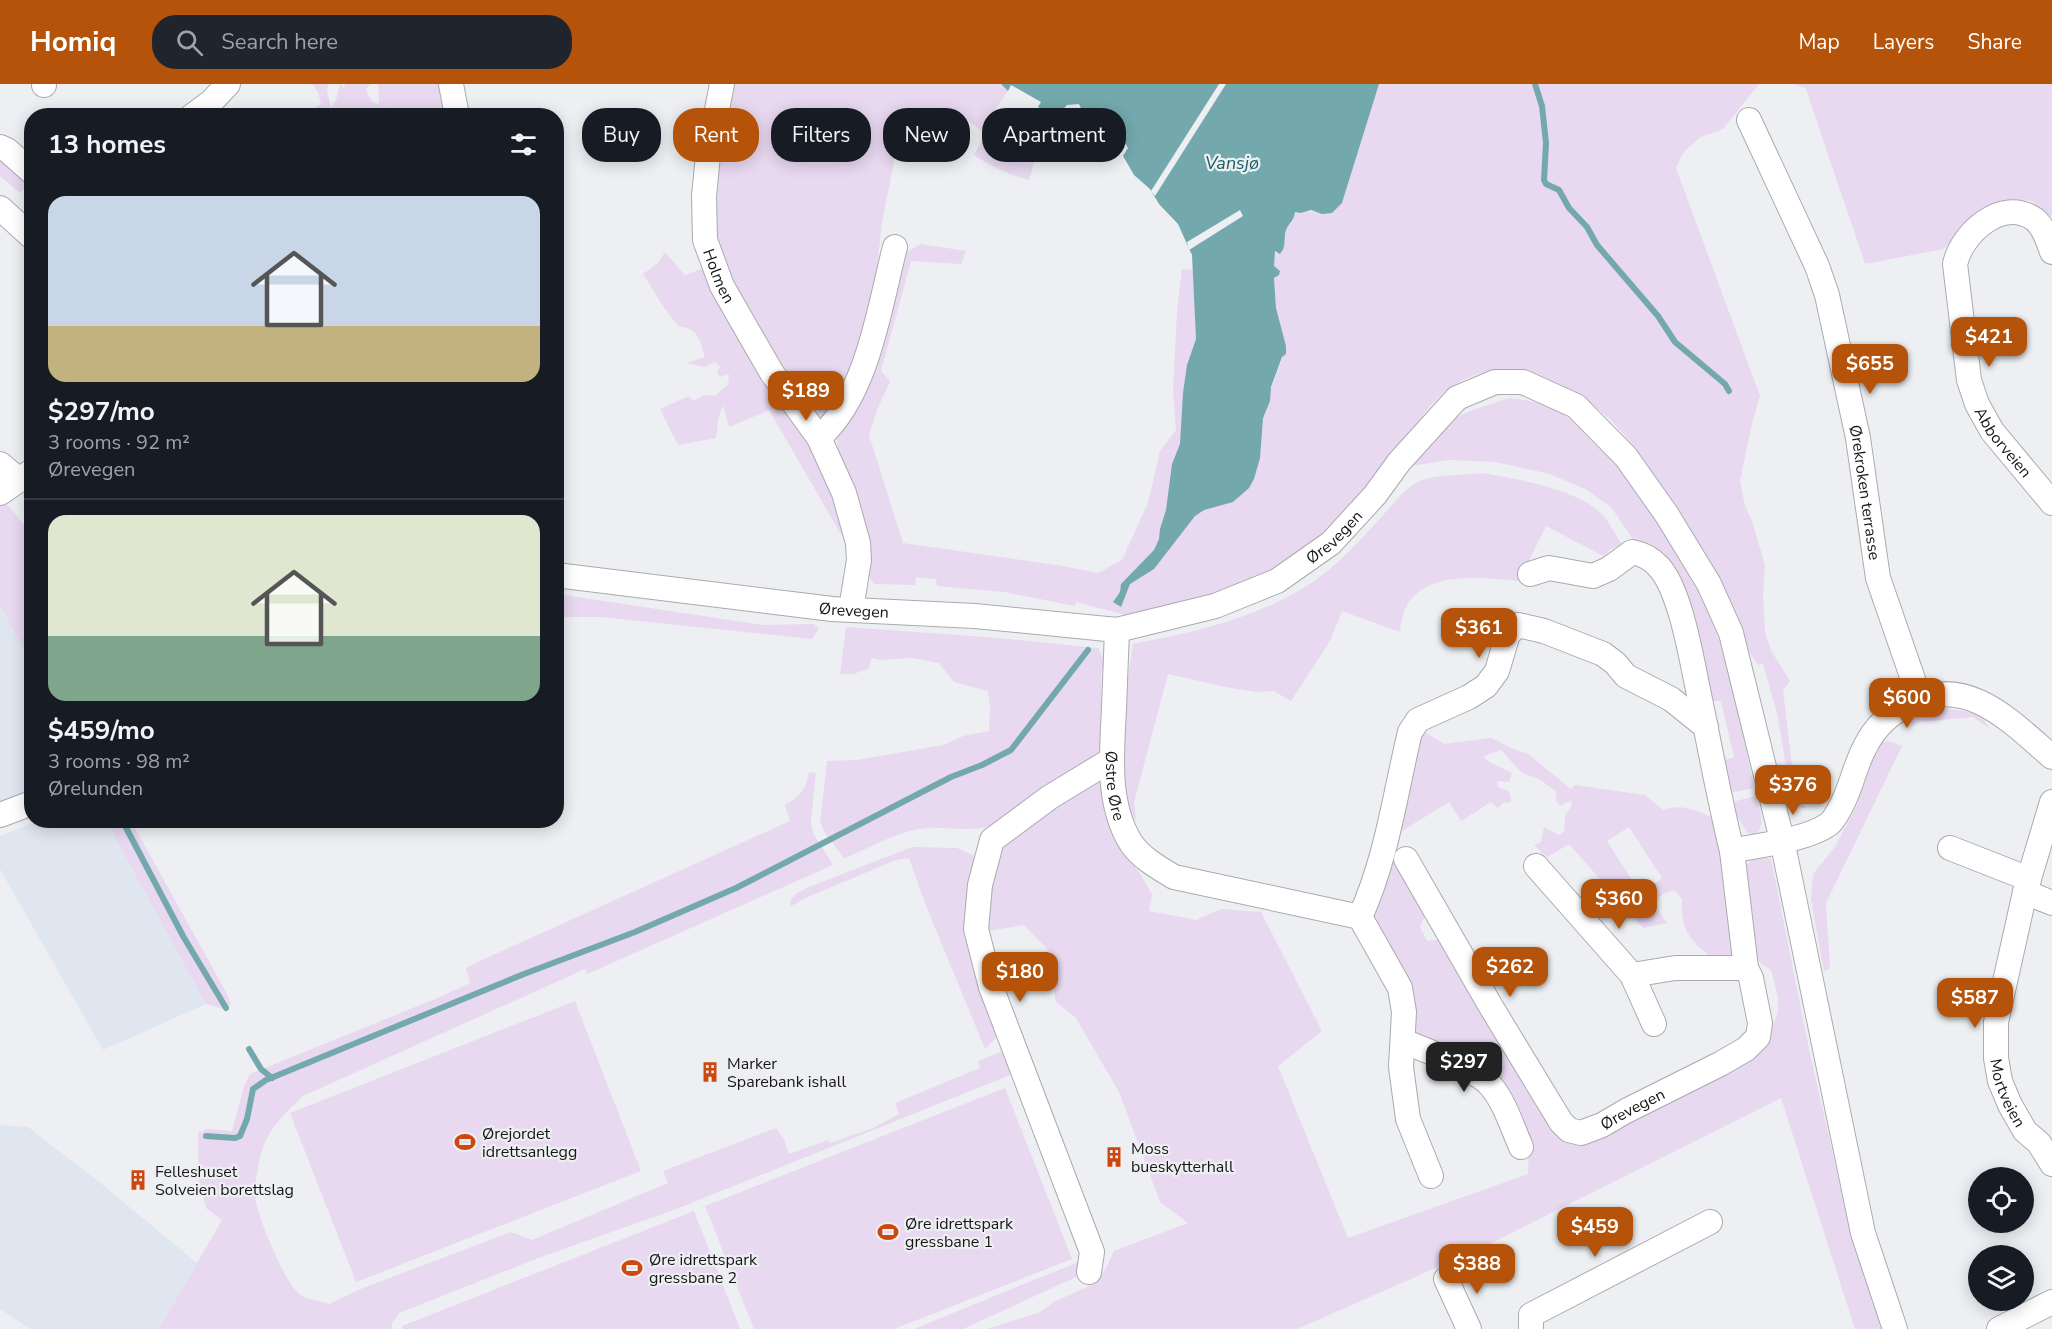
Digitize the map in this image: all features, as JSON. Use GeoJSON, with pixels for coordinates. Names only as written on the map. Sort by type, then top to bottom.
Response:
{"type":"FeatureCollection","features":[{"type":"Feature","properties":{"kind":"street"},"geometry":{"type":"LineString","coordinates":[[208,108],[228,84]]}},
{"type":"Feature","properties":{"kind":"street"},"geometry":{"type":"LineString","coordinates":[[451,84],[456,108]]}},
{"type":"Feature","properties":{"kind":"street","name":"Holmen"},"geometry":{"type":"LineString","coordinates":[[719,85],[704,196],[705,240],[722,286],[772,373],[819,438],[844,493],[858,543],[859,560],[851,609]]}},
{"type":"Feature","properties":{"kind":"street","name":"Ørekroken terrasse"},"geometry":{"type":"LineString","coordinates":[[1749,120],[1804,236],[1827,296],[1858,438],[1878,578],[1921,698]]}},
{"type":"Feature","properties":{"kind":"street"},"geometry":{"type":"LineString","coordinates":[[0,147],[24,165]]}},
{"type":"Feature","properties":{"kind":"street"},"geometry":{"type":"LineString","coordinates":[[0,208],[24,230]]}},
{"type":"Feature","properties":{"kind":"street","name":"Abborveien"},"geometry":{"type":"LineString","coordinates":[[2052,252],[2040,225],[2034,219],[2019,212],[2009,212],[1989,219],[1969,235],[1957,254],[1955,264],[1969,380],[1977,404],[1992,431],[2052,503]]}},
{"type":"Feature","properties":{"kind":"street"},"geometry":{"type":"LineString","coordinates":[[819,438],[834,425],[846,406],[865,364],[895,248]]}},
{"type":"Feature","properties":{"kind":"street","name":"Ørevegen"},"geometry":{"type":"LineString","coordinates":[[564,576],[832,609],[975,616],[1118,630],[1215,606],[1277,581],[1331,543],[1376,495],[1399,462],[1457,398],[1495,382],[1523,382],[1576,406],[1626,457],[1667,515],[1709,584],[1731,633],[1782,840],[1863,1233],[1895,1329]]}},
{"type":"Feature","properties":{"kind":"street"},"geometry":{"type":"LineString","coordinates":[[0,464],[17,481]]}},
{"type":"Feature","properties":{"kind":"street","name":"Ørevegen"},"geometry":{"type":"LineString","coordinates":[[1406,859],[1490,1005],[1561,1122],[1569,1130],[1581,1133],[1602,1125],[1720,1064],[1746,1049],[1758,1037],[1760,1023],[1751,978],[1746,968],[1732,850],[1685,630],[1670,586],[1660,568],[1645,555],[1632,552],[1609,569],[1593,576],[1549,567],[1530,574]]}},
{"type":"Feature","properties":{"kind":"street"},"geometry":{"type":"LineString","coordinates":[[1431,1176],[1408,1119],[1401,1067],[1404,1012],[1400,988],[1360,917],[1372,892],[1389,831],[1410,732],[1418,720],[1486,686],[1497,671],[1508,634],[1518,625],[1544,631],[1603,654],[1626,676],[1671,699],[1706,728]]}},
{"type":"Feature","properties":{"kind":"street","name":"Østre Øre"},"geometry":{"type":"LineString","coordinates":[[1118,630],[1111,760],[1114,797],[1124,829],[1133,845],[1153,864],[1174,877],[1360,917]]}},
{"type":"Feature","properties":{"kind":"street"},"geometry":{"type":"LineString","coordinates":[[1732,850],[1812,834],[1831,823],[1848,795],[1864,748],[1877,728],[1893,712],[1921,698],[1948,693],[1985,703],[2011,721],[2052,758]]}},
{"type":"Feature","properties":{"kind":"street"},"geometry":{"type":"LineString","coordinates":[[1089,1272],[1092,1252],[991,987],[976,928],[980,885],[992,840],[1050,797],[1111,760]]}},
{"type":"Feature","properties":{"kind":"street","name":"Mortveien"},"geometry":{"type":"LineString","coordinates":[[2052,802],[2027,885],[1996,1022],[1996,1058],[2000,1081],[2025,1131],[2046,1141],[2052,1164]]}},
{"type":"Feature","properties":{"kind":"street"},"geometry":{"type":"LineString","coordinates":[[0,815],[24,806]]}},
{"type":"Feature","properties":{"kind":"street"},"geometry":{"type":"LineString","coordinates":[[1950,848],[2027,885],[2052,903]]}},
{"type":"Feature","properties":{"kind":"street"},"geometry":{"type":"LineString","coordinates":[[1536,866],[1632,975],[1654,1024]]}},
{"type":"Feature","properties":{"kind":"street"},"geometry":{"type":"LineString","coordinates":[[1632,975],[1675,968],[1746,968]]}},
{"type":"Feature","properties":{"kind":"street"},"geometry":{"type":"LineString","coordinates":[[1403,1041],[1439,1055],[1489,1083],[1499,1097],[1521,1147]]}},
{"type":"Feature","properties":{"kind":"street"},"geometry":{"type":"LineString","coordinates":[[1531,1329],[1532,1315],[1710,1222]]}},
{"type":"Feature","properties":{"kind":"street"},"geometry":{"type":"LineString","coordinates":[[1446,1279],[1469,1329]]}},
{"type":"Feature","properties":{"kind":"street"},"geometry":{"type":"LineString","coordinates":[[1999,1329],[2052,1302]]}},
{"type":"Feature","properties":{"kind":"shaded area"},"geometry":{"type":"Polygon","coordinates":[[[312,84],[329,84],[327,90],[331,108],[315,108],[321,104],[318,92],[312,84]]]}},
{"type":"Feature","properties":{"kind":"shaded area"},"geometry":{"type":"Polygon","coordinates":[[[340,84],[344,88],[345,84],[370,84],[366,90],[372,102],[379,104],[378,84],[445,84],[450,108],[387,108],[331,108],[336,100],[340,84]]]}},
{"type":"Feature","properties":{"kind":"shaded area"},"geometry":{"type":"Polygon","coordinates":[[[729,84],[1001,84],[1008,91],[996,108],[982,108],[982,131],[970,122],[970,108],[883,108],[883,162],[894,162],[882,223],[873,303],[858,359],[834,406],[818,420],[812,420],[714,250],[713,211],[719,162],[759,162],[759,108],[726,108],[729,84]]]}},
{"type":"Feature","properties":{"kind":"shaded area"},"geometry":{"type":"Polygon","coordinates":[[[1379,84],[1759,84],[1723,129],[1699,138],[1683,153],[1676,168],[1760,396],[1740,481],[1745,506],[1752,521],[1765,565],[1763,597],[1765,633],[1772,652],[1790,681],[1783,690],[1795,791],[1798,801],[1807,808],[1802,808],[1791,795],[1777,713],[1763,664],[1758,665],[1745,645],[1664,492],[1626,437],[1610,419],[1569,389],[1529,372],[1495,371],[1477,374],[1462,380],[1444,392],[1428,408],[1366,492],[1317,540],[1270,572],[1227,592],[1174,608],[1126,615],[1076,602],[1075,606],[1004,592],[937,586],[936,579],[916,577],[915,585],[874,584],[870,579],[863,532],[838,457],[837,441],[900,265],[908,251],[921,244],[966,251],[961,264],[911,261],[881,371],[890,381],[869,435],[903,543],[1098,573],[1122,560],[1148,503],[1160,451],[1176,430],[1173,389],[1177,311],[1182,269],[1193,270],[1196,338],[1194,348],[1270,392],[1286,347],[1276,308],[1274,256],[1287,227],[1293,221],[1294,212],[1332,213],[1342,203],[1379,84]]]}},
{"type":"Feature","properties":{"kind":"shaded area"},"geometry":{"type":"Polygon","coordinates":[[[1794,84],[2052,84],[2052,217],[2030,200],[2001,203],[1943,249],[1865,264],[1806,89],[1794,84]]]}},
{"type":"Feature","properties":{"kind":"shaded area"},"geometry":{"type":"Polygon","coordinates":[[[982,141],[982,160],[974,155],[982,141]]]}},
{"type":"Feature","properties":{"kind":"shaded area"},"geometry":{"type":"Polygon","coordinates":[[[0,158],[24,179],[24,189],[20,193],[0,176],[0,158]]]}},
{"type":"Feature","properties":{"kind":"shaded area"},"geometry":{"type":"Polygon","coordinates":[[[985,162],[1034,162],[1029,180],[985,162]]]}},
{"type":"Feature","properties":{"kind":"shaded area"},"geometry":{"type":"Polygon","coordinates":[[[665,252],[685,275],[704,268],[824,459],[849,548],[769,410],[729,427],[723,405],[716,438],[678,445],[660,409],[689,396],[694,401],[704,395],[715,396],[728,384],[729,374],[720,377],[717,372],[720,367],[715,362],[705,367],[686,363],[705,357],[700,340],[695,332],[678,326],[643,274],[658,263],[665,252]]]}},
{"type":"Feature","properties":{"kind":"shaded area"},"geometry":{"type":"Polygon","coordinates":[[[1509,398],[1531,401],[1561,411],[1595,435],[1619,464],[1670,540],[1702,597],[1718,637],[1734,693],[1754,788],[1724,794],[1718,762],[1734,757],[1721,701],[1707,701],[1699,655],[1637,545],[1611,507],[1585,489],[1550,474],[1496,462],[1450,460],[1410,466],[1451,420],[1509,398]]]}},
{"type":"Feature","properties":{"kind":"shaded area"},"geometry":{"type":"Polygon","coordinates":[[[1483,473],[1545,486],[1577,497],[1601,513],[1622,544],[1609,550],[1605,557],[1546,526],[1519,581],[1462,578],[1427,586],[1414,596],[1404,611],[1400,632],[1342,611],[1330,641],[1291,701],[1274,691],[1257,692],[1225,687],[1168,674],[1134,802],[1136,820],[1128,805],[1122,762],[1124,709],[1133,644],[1206,628],[1278,602],[1321,576],[1338,562],[1411,486],[1431,478],[1483,473]]]}},
{"type":"Feature","properties":{"kind":"shaded area"},"geometry":{"type":"Polygon","coordinates":[[[2,498],[24,525],[24,650],[0,605],[0,500],[2,498]]]}},
{"type":"Feature","properties":{"kind":"shaded area"},"geometry":{"type":"Polygon","coordinates":[[[564,595],[763,625],[814,624],[819,629],[812,639],[601,617],[564,617],[564,595]]]}},
{"type":"Feature","properties":{"kind":"shaded area"},"geometry":{"type":"Polygon","coordinates":[[[0,605],[24,648],[24,794],[0,805],[0,605]]]}},
{"type":"Feature","properties":{"kind":"shaded area"},"geometry":{"type":"Polygon","coordinates":[[[846,627],[1098,648],[1104,660],[1101,675],[1102,754],[997,824],[976,829],[924,828],[914,830],[844,858],[825,833],[820,822],[827,761],[857,760],[943,745],[963,736],[989,731],[990,707],[988,691],[954,682],[939,663],[912,658],[880,660],[872,658],[868,669],[853,674],[840,674],[846,627]]]}},
{"type":"Feature","properties":{"kind":"shaded area"},"geometry":{"type":"Polygon","coordinates":[[[1941,708],[1979,713],[1990,729],[1973,717],[1921,722],[1911,726],[1912,716],[1925,710],[1941,708]]]}},
{"type":"Feature","properties":{"kind":"shaded area"},"geometry":{"type":"Polygon","coordinates":[[[1418,728],[1444,744],[1491,738],[1528,754],[1571,789],[1575,785],[1645,795],[1663,810],[1685,808],[1721,822],[1737,949],[1731,959],[1721,962],[1703,951],[1686,929],[1682,899],[1674,890],[1661,895],[1654,904],[1667,923],[1643,928],[1569,844],[1547,857],[1534,845],[1541,842],[1544,827],[1559,835],[1564,832],[1565,816],[1572,805],[1571,800],[1561,806],[1556,801],[1556,791],[1539,779],[1522,773],[1501,750],[1483,756],[1493,764],[1512,773],[1509,782],[1497,781],[1498,787],[1509,791],[1511,802],[1503,803],[1498,808],[1491,802],[1461,821],[1449,802],[1392,837],[1418,728]],[[1629,827],[1607,841],[1644,899],[1653,893],[1650,887],[1662,878],[1629,827]]]}},
{"type":"Feature","properties":{"kind":"shaded area"},"geometry":{"type":"Polygon","coordinates":[[[1888,741],[1902,746],[1826,903],[1830,969],[1824,971],[1811,900],[1813,874],[1835,847],[1857,805],[1875,747],[1879,743],[1888,741]]]}},
{"type":"Feature","properties":{"kind":"shaded area"},"geometry":{"type":"Polygon","coordinates":[[[809,772],[816,773],[811,821],[813,833],[833,865],[587,974],[585,969],[303,1096],[279,1121],[267,1138],[255,1187],[262,1223],[288,1280],[302,1296],[329,1304],[363,1288],[511,1232],[532,1240],[668,1183],[663,1171],[776,1128],[784,1139],[789,1154],[828,1140],[830,1143],[873,1128],[899,1114],[895,1103],[980,1068],[978,1061],[1003,1051],[1015,1073],[679,1208],[541,1257],[399,1313],[392,1324],[392,1329],[159,1329],[222,1220],[206,1208],[198,1177],[198,1133],[206,1129],[232,1131],[244,1086],[250,1074],[470,983],[466,968],[790,821],[785,805],[802,792],[809,772]]]}},
{"type":"Feature","properties":{"kind":"shaded area"},"geometry":{"type":"Polygon","coordinates":[[[1095,780],[1101,784],[1124,847],[1152,894],[1149,911],[1196,920],[1221,909],[1261,912],[1322,1031],[1278,1066],[1348,1238],[1528,1174],[1529,1142],[1505,1098],[1410,1032],[1373,918],[1392,837],[1425,916],[1420,927],[1427,941],[1443,939],[1558,1132],[1572,1144],[1591,1139],[1762,1041],[1769,1031],[1777,1014],[1778,999],[1771,970],[1760,963],[1755,955],[1745,866],[1757,858],[1771,859],[1809,1049],[1847,1217],[1866,1282],[1884,1329],[1855,1329],[1781,1098],[1481,1248],[1297,1329],[987,1329],[1038,1313],[1054,1302],[1093,1284],[1105,1270],[1114,1251],[1188,1223],[1160,1202],[1119,1092],[1076,1018],[1055,1001],[1053,955],[1024,925],[988,931],[988,895],[996,860],[1013,832],[1095,780]]]}},
{"type":"Feature","properties":{"kind":"shaded area"},"geometry":{"type":"Polygon","coordinates":[[[1755,796],[1762,822],[1754,835],[1747,832],[1729,803],[1755,796]]]}},
{"type":"Feature","properties":{"kind":"shaded area"},"geometry":{"type":"Polygon","coordinates":[[[24,827],[110,828],[206,1004],[103,1050],[0,869],[0,836],[24,827]]]}},
{"type":"Feature","properties":{"kind":"shaded area"},"geometry":{"type":"Polygon","coordinates":[[[110,828],[135,828],[226,992],[231,1005],[224,1009],[206,1004],[110,828]]]}},
{"type":"Feature","properties":{"kind":"shaded area"},"geometry":{"type":"Polygon","coordinates":[[[912,847],[957,848],[975,856],[999,1035],[985,1049],[909,858],[896,860],[791,906],[790,901],[797,893],[809,887],[912,847]]]}},
{"type":"Feature","properties":{"kind":"shaded area","name":"Ørejordet idrettsanlegg"},"geometry":{"type":"Polygon","coordinates":[[[575,1001],[641,1171],[356,1282],[290,1113],[575,1001]]]}},
{"type":"Feature","properties":{"kind":"shaded area","name":"Øre idrettspark gressbane 1"},"geometry":{"type":"Polygon","coordinates":[[[1005,1088],[1072,1259],[894,1329],[754,1329],[705,1206],[1005,1088]]]}},
{"type":"Feature","properties":{"kind":"shaded area"},"geometry":{"type":"Polygon","coordinates":[[[0,1125],[28,1127],[197,1263],[159,1329],[30,1329],[0,1309],[0,1125]]]}},
{"type":"Feature","properties":{"kind":"shaded area","name":"Øre idrettspark gressbane 2"},"geometry":{"type":"Polygon","coordinates":[[[694,1211],[740,1329],[403,1329],[402,1326],[694,1211]]]}},
{"type":"Feature","properties":{"kind":"shaded area"},"geometry":{"type":"Polygon","coordinates":[[[1083,1260],[1083,1268],[1076,1277],[963,1329],[914,1329],[1083,1260]]]}},
{"type":"Feature","properties":{"kind":"water","name":"Vansjø"},"geometry":{"type":"Polygon","coordinates":[[[1001,84],[1379,84],[1342,203],[1332,213],[1322,214],[1311,210],[1295,212],[1286,230],[1282,251],[1280,254],[1275,251],[1274,266],[1280,271],[1279,275],[1274,278],[1276,308],[1286,354],[1282,357],[1271,387],[1270,401],[1263,418],[1260,458],[1254,479],[1249,488],[1233,502],[1204,510],[1195,516],[1154,569],[1130,584],[1121,607],[1113,602],[1120,592],[1121,584],[1154,550],[1159,539],[1166,510],[1172,464],[1180,444],[1187,365],[1196,339],[1192,255],[1178,224],[1159,204],[1150,189],[1134,175],[1126,161],[1128,148],[1126,144],[1126,108],[1081,108],[1079,104],[1067,105],[1064,108],[1040,108],[1041,102],[1011,85],[1008,91],[1001,84]]]}},
{"type":"Feature","properties":{"kind":"pier"},"geometry":{"type":"Polygon","coordinates":[[[1219,84],[1226,84],[1155,196],[1151,191],[1219,84]]]}},
{"type":"Feature","properties":{"kind":"pier"},"geometry":{"type":"Polygon","coordinates":[[[1240,210],[1243,216],[1189,250],[1187,242],[1240,210]]]}},
{"type":"Feature","properties":{"kind":"waterway"},"geometry":{"type":"LineString","coordinates":[[1535,84],[1542,106],[1546,143],[1544,180],[1546,184],[1559,190],[1569,208],[1587,227],[1597,245],[1658,316],[1675,342],[1725,384],[1729,391]]}},
{"type":"Feature","properties":{"kind":"waterway"},"geometry":{"type":"LineString","coordinates":[[206,1136],[235,1138],[240,1136],[247,1119],[253,1089],[266,1080],[524,974],[635,932],[736,888],[951,777],[1011,750],[1088,650]]}},
{"type":"Feature","properties":{"kind":"waterway"},"geometry":{"type":"LineString","coordinates":[[126,828],[183,936],[226,1008]]}},
{"type":"Feature","properties":{"kind":"waterway"},"geometry":{"type":"LineString","coordinates":[[249,1049],[261,1069],[272,1078]]}},
{"type":"Feature","properties":{"kind":"place","name":"Marker Sparebank ishall"},"geometry":{"type":"Point","coordinates":[710,1072]}},
{"type":"Feature","properties":{"kind":"place","name":"Ørejordet idrettsanlegg"},"geometry":{"type":"Point","coordinates":[465,1142]}},
{"type":"Feature","properties":{"kind":"place","name":"Moss bueskytterhall"},"geometry":{"type":"Point","coordinates":[1114,1157]}},
{"type":"Feature","properties":{"kind":"place","name":"Felleshuset Solveien borettslag"},"geometry":{"type":"Point","coordinates":[138,1180]}},
{"type":"Feature","properties":{"kind":"place","name":"Øre idrettspark gressbane 1"},"geometry":{"type":"Point","coordinates":[888,1232]}},
{"type":"Feature","properties":{"kind":"place","name":"Øre idrettspark gressbane 2"},"geometry":{"type":"Point","coordinates":[632,1268]}}]}
